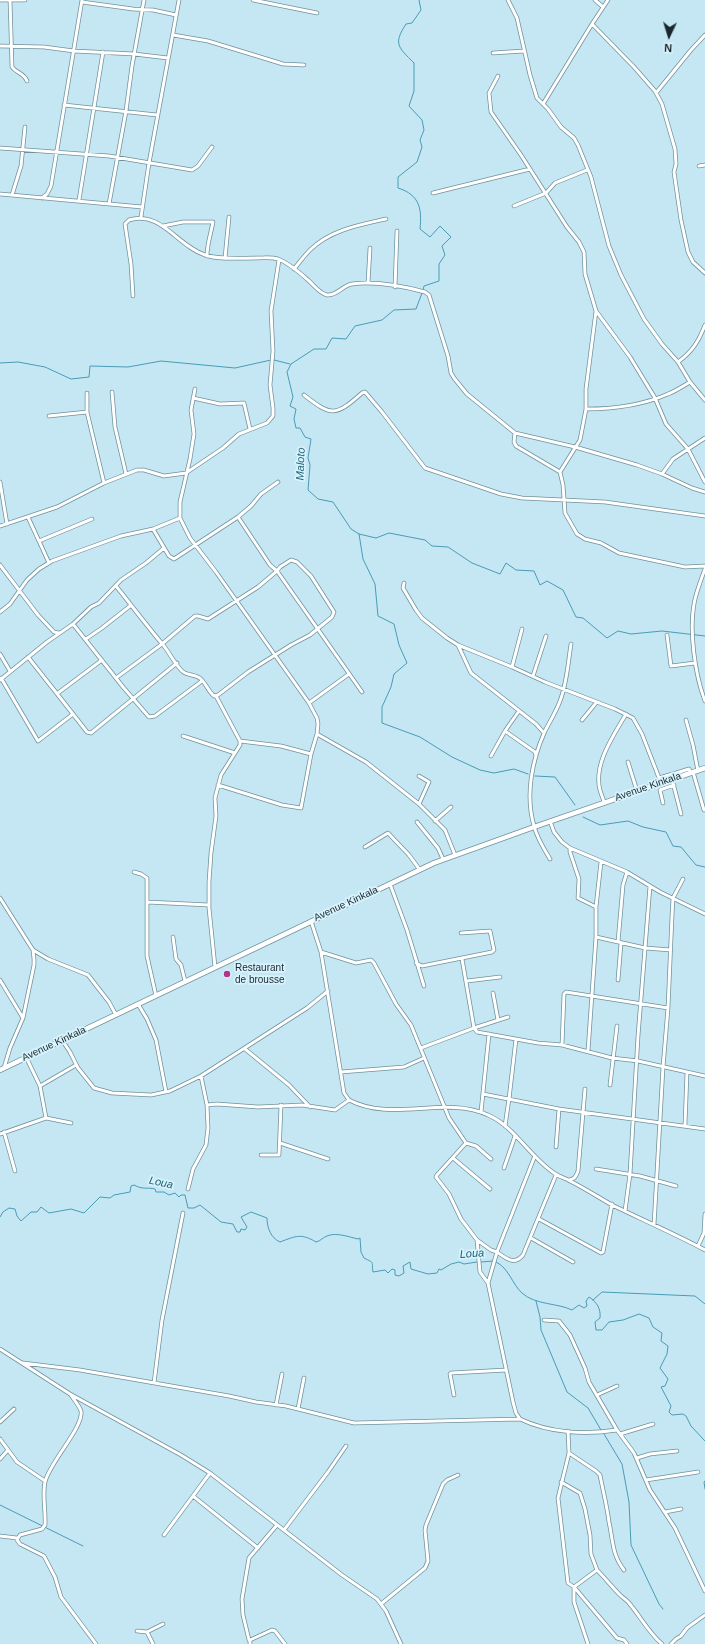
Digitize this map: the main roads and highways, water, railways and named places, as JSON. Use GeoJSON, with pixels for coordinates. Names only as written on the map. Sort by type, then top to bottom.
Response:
{"type":"FeatureCollection","features":[{"type":"Feature","properties":{"kind":"main road","name":"Avenue Kinkala"},"geometry":{"type":"LineString","coordinates":[[2,1069],[443,859],[675,776],[705,768]]}},
{"type":"Feature","properties":{"kind":"waterway","name":"Maloto"},"geometry":{"type":"LineString","coordinates":[[419,0],[421,10],[412,23],[406,24],[400,36],[399,45],[404,53],[414,63],[414,91],[409,106],[422,120],[424,130],[420,140],[422,147],[417,162],[398,177],[398,188],[411,195],[418,204],[420,209],[420,229],[430,237],[440,226],[451,237],[442,246],[445,255],[439,264],[439,281],[424,286],[423,290]]}},
{"type":"Feature","properties":{"kind":"waterway"},"geometry":{"type":"LineString","coordinates":[[422,293],[416,309],[394,310],[382,320],[355,326],[346,339],[332,338],[326,349],[314,349],[291,364],[287,372],[293,397],[290,406],[296,409],[294,419],[296,428],[300,428],[305,437],[311,439],[308,458],[310,465],[308,490],[318,499],[333,502],[351,529],[359,534],[376,538],[389,533],[425,540],[432,546],[448,547],[472,563],[500,574],[506,563],[516,570],[534,571],[540,585],[547,581],[563,590],[576,617],[583,618],[607,638],[618,631],[631,634],[662,631],[705,636]]}},
{"type":"Feature","properties":{"kind":"waterway"},"geometry":{"type":"LineString","coordinates":[[0,363],[18,362],[45,367],[71,379],[89,377],[90,366],[128,367],[161,361],[235,368],[271,360]]}},
{"type":"Feature","properties":{"kind":"waterway"},"geometry":{"type":"LineString","coordinates":[[274,360],[290,364]]}},
{"type":"Feature","properties":{"kind":"waterway"},"geometry":{"type":"LineString","coordinates":[[359,534],[363,559],[375,584],[378,616],[394,624],[399,645],[407,663],[394,674],[391,687],[382,707],[382,723],[420,737],[452,757],[480,770],[494,773],[514,769],[528,774]]}},
{"type":"Feature","properties":{"kind":"waterway"},"geometry":{"type":"LineString","coordinates":[[535,776],[555,777],[575,805]]}},
{"type":"Feature","properties":{"kind":"waterway"},"geometry":{"type":"LineString","coordinates":[[583,817],[600,825],[628,821],[643,827],[666,832],[673,846],[681,847],[696,865],[705,867]]}},
{"type":"Feature","properties":{"kind":"waterway","name":"Loua"},"geometry":{"type":"LineString","coordinates":[[0,1217],[3,1212],[9,1208],[15,1209],[17,1216],[21,1221],[31,1212],[37,1212],[41,1207],[49,1213],[71,1209],[84,1213],[100,1197],[110,1198],[114,1195],[130,1192],[131,1186],[134,1185],[155,1189],[156,1192],[164,1192],[169,1195],[175,1193],[179,1197],[181,1195],[185,1195],[188,1208],[194,1208],[200,1205],[221,1222],[233,1224],[237,1232],[240,1232],[241,1229],[245,1230],[247,1227],[241,1217],[251,1212],[267,1218],[270,1232],[274,1238],[280,1242],[298,1236],[306,1237],[316,1242],[334,1234],[358,1239],[360,1238],[361,1252],[364,1258],[372,1263],[373,1272],[385,1270],[388,1273],[392,1269],[395,1270],[395,1275],[399,1276],[404,1273],[403,1266],[410,1262],[411,1269],[428,1274],[437,1273],[439,1269],[441,1270],[451,1264],[459,1262],[464,1264],[477,1262]]}},
{"type":"Feature","properties":{"kind":"waterway","name":"Loua"},"geometry":{"type":"LineString","coordinates":[[481,1262],[493,1261]]}},
{"type":"Feature","properties":{"kind":"waterway","name":"Loua"},"geometry":{"type":"LineString","coordinates":[[496,1262],[504,1268],[522,1293],[533,1300],[572,1310],[579,1305],[584,1308],[587,1306],[586,1301],[589,1297],[596,1303],[600,1312],[600,1318],[595,1322],[596,1330],[602,1330],[609,1322],[623,1320],[639,1314],[649,1318],[653,1327],[662,1333],[661,1341],[668,1346],[667,1354],[660,1368],[668,1379],[665,1386],[661,1387],[671,1406],[669,1412],[672,1415],[683,1414],[686,1416],[691,1426],[705,1441]]}},
{"type":"Feature","properties":{"kind":"waterway"},"geometry":{"type":"LineString","coordinates":[[593,1300],[602,1292],[695,1296],[705,1304]]}},
{"type":"Feature","properties":{"kind":"waterway"},"geometry":{"type":"LineString","coordinates":[[536,1301],[540,1317],[541,1330],[567,1392],[588,1408],[601,1430]]}},
{"type":"Feature","properties":{"kind":"waterway"},"geometry":{"type":"LineString","coordinates":[[604,1434],[622,1464],[629,1502],[631,1545],[659,1604],[663,1609]]}},
{"type":"Feature","properties":{"kind":"waterway","name":"Loua"},"geometry":{"type":"LineString","coordinates":[[705,1481],[705,1489]]}},
{"type":"Feature","properties":{"kind":"waterway"},"geometry":{"type":"LineString","coordinates":[[0,1505],[83,1546]]}},
{"type":"Feature","properties":{"kind":"place","name":"Restaurant de brousse"},"geometry":{"type":"Point","coordinates":[227,974]}}]}
